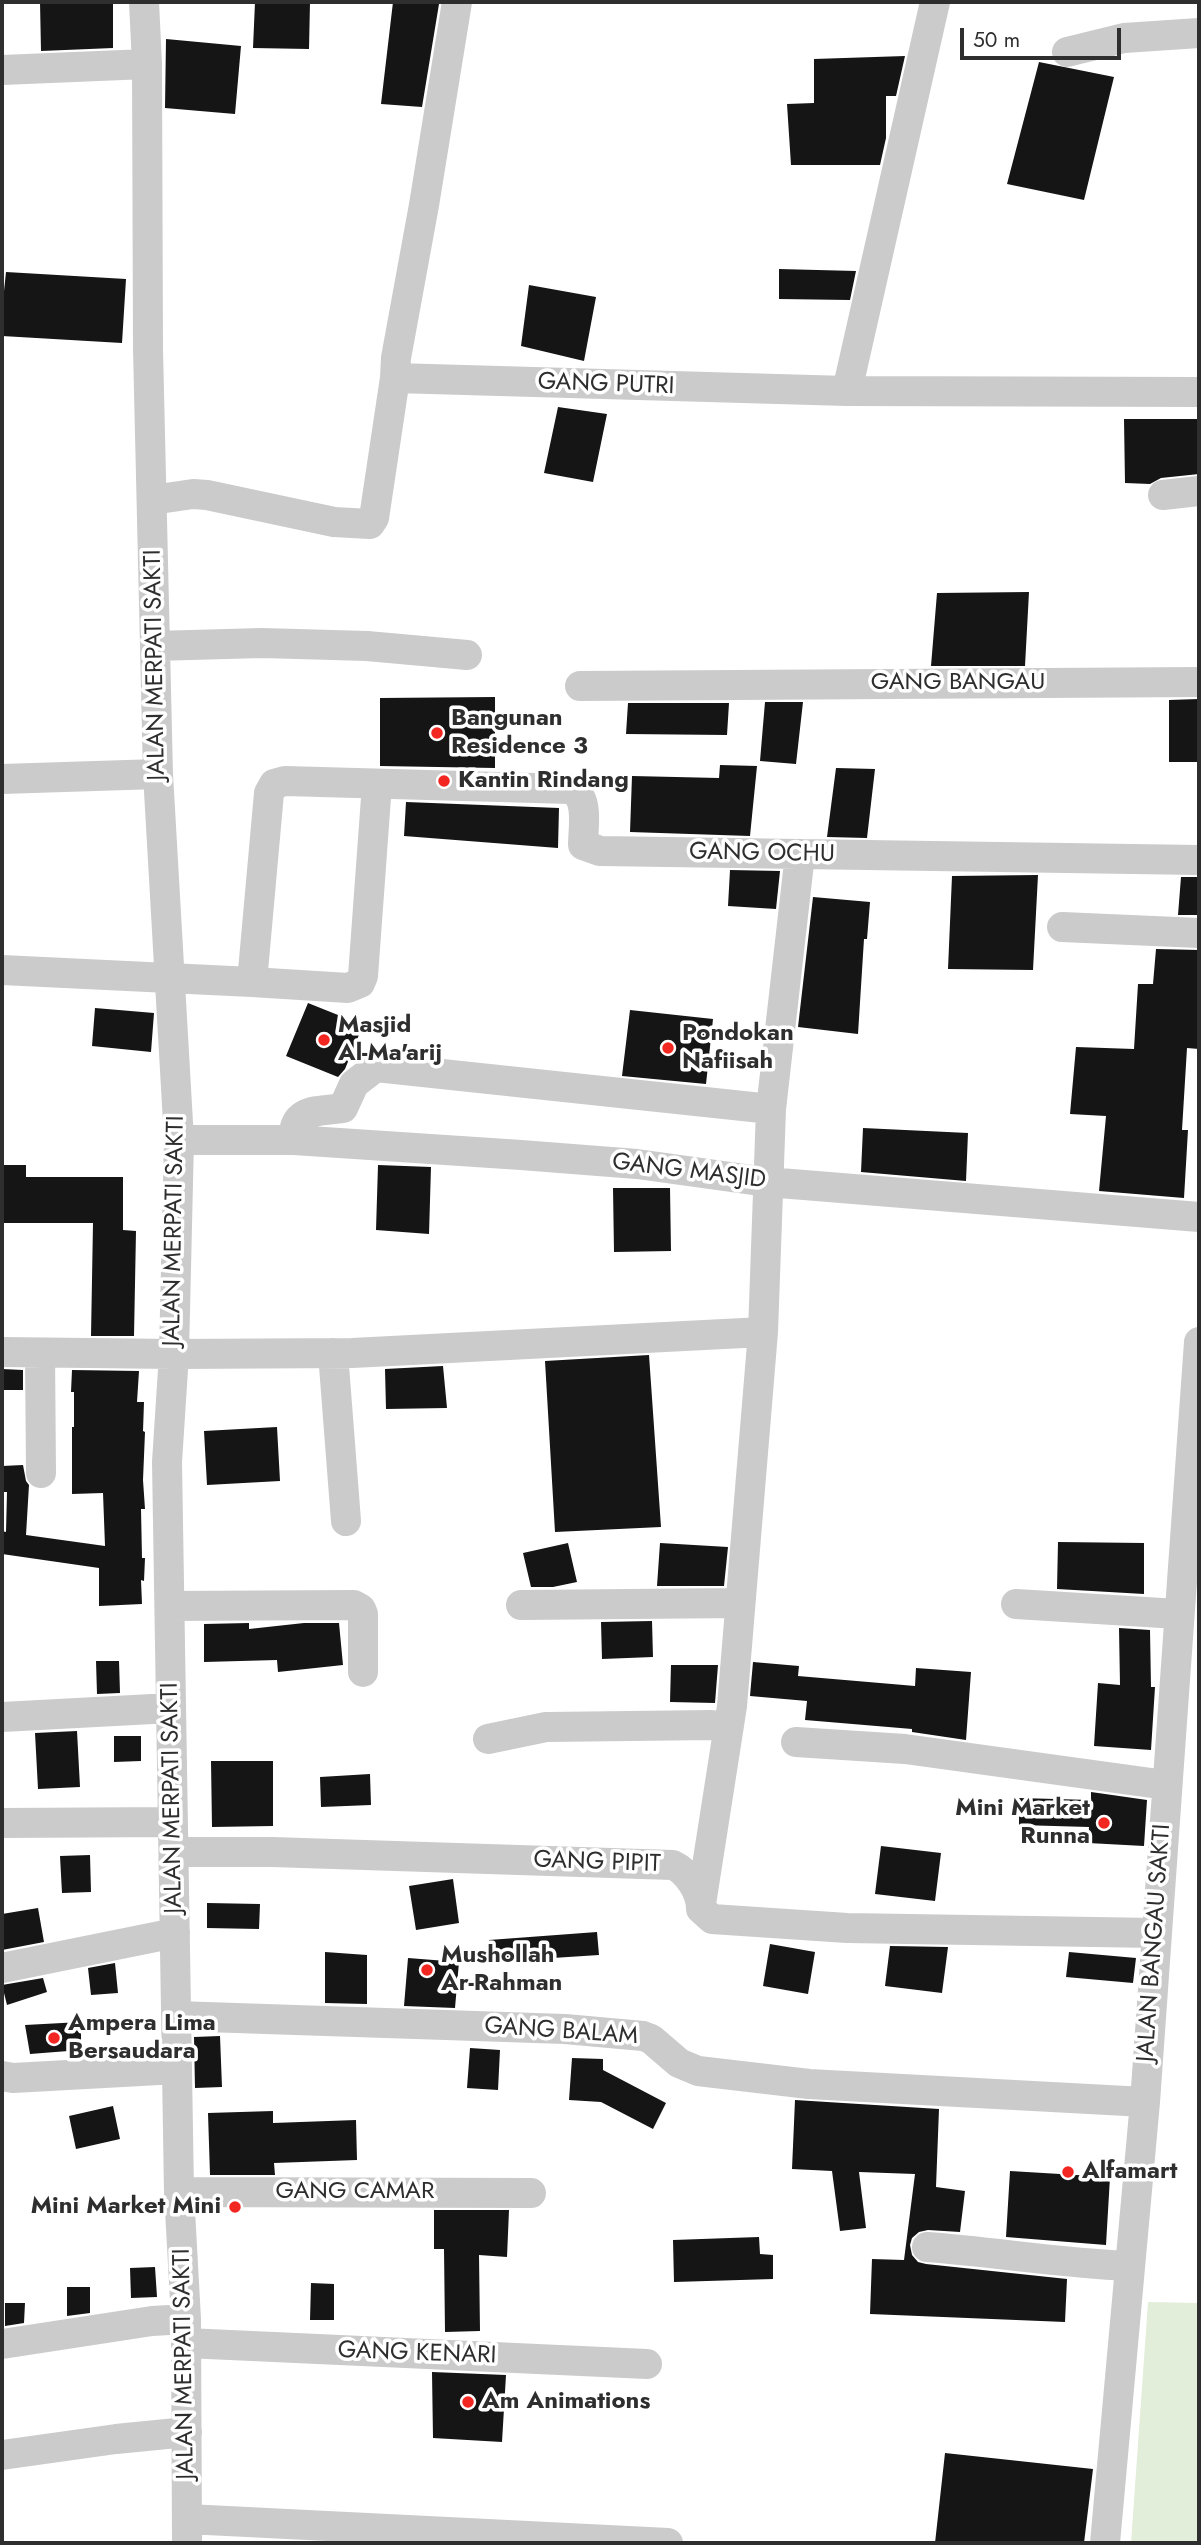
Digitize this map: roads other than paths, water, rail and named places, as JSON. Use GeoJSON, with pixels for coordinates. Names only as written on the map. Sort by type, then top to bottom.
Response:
{"type":"FeatureCollection","features":[{"type":"Feature","properties":{"kind":"street","name":"JALAN MERPATI SAKTI"},"geometry":{"type":"LineString","coordinates":[[144,2],[158,774],[179,1140],[174,1354],[167,1462],[179,2192],[186,2331],[187,2531]]}},
{"type":"Feature","properties":{"kind":"street"},"geometry":{"type":"LineString","coordinates":[[152,499],[207,495],[334,522],[370,524],[374,518],[396,358],[425,205],[457,2]]}},
{"type":"Feature","properties":{"kind":"street"},"geometry":{"type":"LineString","coordinates":[[846,391],[935,2]]}},
{"type":"Feature","properties":{"kind":"street"},"geometry":{"type":"LineString","coordinates":[[1067,52],[1124,38],[1199,33]]}},
{"type":"Feature","properties":{"kind":"street"},"geometry":{"type":"LineString","coordinates":[[2,70],[147,64]]}},
{"type":"Feature","properties":{"kind":"street","name":"GANG PUTRI"},"geometry":{"type":"LineString","coordinates":[[395,378],[846,391],[1199,392]]}},
{"type":"Feature","properties":{"kind":"street"},"geometry":{"type":"LineString","coordinates":[[1163,495],[1199,491]]}},
{"type":"Feature","properties":{"kind":"street"},"geometry":{"type":"LineString","coordinates":[[155,646],[262,643],[467,655]]}},
{"type":"Feature","properties":{"kind":"street","name":"GANG BANGAU"},"geometry":{"type":"LineString","coordinates":[[580,686],[1199,682]]}},
{"type":"Feature","properties":{"kind":"street"},"geometry":{"type":"LineString","coordinates":[[2,779],[158,774]]}},
{"type":"Feature","properties":{"kind":"street"},"geometry":{"type":"LineString","coordinates":[[2,970],[348,988],[360,983],[363,976],[377,784],[285,781],[274,784],[269,793],[252,982]]}},
{"type":"Feature","properties":{"kind":"street","name":"GANG OCHU"},"geometry":{"type":"LineString","coordinates":[[377,784],[570,789],[579,792],[583,799],[583,845],[600,851],[1199,860]]}},
{"type":"Feature","properties":{"kind":"street"},"geometry":{"type":"LineString","coordinates":[[800,855],[771,1108],[763,1332],[732,1706],[701,1909],[712,1919],[848,1928],[1156,1933]]}},
{"type":"Feature","properties":{"kind":"street"},"geometry":{"type":"LineString","coordinates":[[1062,928],[1199,933]]}},
{"type":"Feature","properties":{"kind":"street"},"geometry":{"type":"LineString","coordinates":[[294,1140],[293,1129],[297,1120],[309,1113],[343,1108],[354,1084],[376,1067],[771,1108]]}},
{"type":"Feature","properties":{"kind":"street","name":"GANG MASJID"},"geometry":{"type":"LineString","coordinates":[[179,1140],[294,1140],[637,1164],[768,1182],[1199,1217]]}},
{"type":"Feature","properties":{"kind":"street"},"geometry":{"type":"LineString","coordinates":[[2,1352],[333,1353],[763,1332]]}},
{"type":"Feature","properties":{"kind":"street","name":"JALAN BANGAU SAKTI"},"geometry":{"type":"LineString","coordinates":[[1105,2543],[1145,2102],[1199,1342]]}},
{"type":"Feature","properties":{"kind":"street"},"geometry":{"type":"LineString","coordinates":[[40,1353],[41,1473]]}},
{"type":"Feature","properties":{"kind":"street"},"geometry":{"type":"LineString","coordinates":[[333,1353],[346,1521]]}},
{"type":"Feature","properties":{"kind":"street"},"geometry":{"type":"LineString","coordinates":[[521,1605],[740,1604]]}},
{"type":"Feature","properties":{"kind":"street"},"geometry":{"type":"LineString","coordinates":[[1016,1604],[1178,1614]]}},
{"type":"Feature","properties":{"kind":"street"},"geometry":{"type":"LineString","coordinates":[[170,1606],[354,1605],[361,1609],[363,1614],[363,1672]]}},
{"type":"Feature","properties":{"kind":"street"},"geometry":{"type":"LineString","coordinates":[[2,1717],[171,1708]]}},
{"type":"Feature","properties":{"kind":"street"},"geometry":{"type":"LineString","coordinates":[[488,1739],[546,1727],[712,1725],[728,1729]]}},
{"type":"Feature","properties":{"kind":"street"},"geometry":{"type":"LineString","coordinates":[[796,1742],[905,1749],[1166,1784]]}},
{"type":"Feature","properties":{"kind":"street"},"geometry":{"type":"LineString","coordinates":[[2,1823],[173,1822]]}},
{"type":"Feature","properties":{"kind":"street","name":"GANG PIPIT"},"geometry":{"type":"LineString","coordinates":[[174,1852],[272,1852],[673,1865],[688,1876],[701,1904]]}},
{"type":"Feature","properties":{"kind":"street"},"geometry":{"type":"LineString","coordinates":[[2,1968],[175,1933]]}},
{"type":"Feature","properties":{"kind":"street","name":"GANG BALAM"},"geometry":{"type":"LineString","coordinates":[[176,2016],[386,2021],[591,2031],[643,2036],[651,2039],[679,2063],[698,2071],[809,2084],[1145,2102]]}},
{"type":"Feature","properties":{"kind":"street"},"geometry":{"type":"LineString","coordinates":[[6,2080],[177,2069]]}},
{"type":"Feature","properties":{"kind":"street","name":"GANG CAMAR"},"geometry":{"type":"LineString","coordinates":[[179,2192],[531,2193]]}},
{"type":"Feature","properties":{"kind":"street"},"geometry":{"type":"LineString","coordinates":[[927,2247],[982,2251],[1069,2263],[1129,2266]]}},
{"type":"Feature","properties":{"kind":"street","name":"GANG KENARI"},"geometry":{"type":"LineString","coordinates":[[2,2344],[152,2321],[186,2331],[647,2364]]}},
{"type":"Feature","properties":{"kind":"street"},"geometry":{"type":"LineString","coordinates":[[2,2455],[187,2432]]}},
{"type":"Feature","properties":{"kind":"street"},"geometry":{"type":"LineString","coordinates":[[187,2531],[668,2543]]}},
{"type":"Feature","properties":{"kind":"place","name":"Bangunan Residence 3"},"geometry":{"type":"Point","coordinates":[437,733]}},
{"type":"Feature","properties":{"kind":"place","name":"Kantin Rindang"},"geometry":{"type":"Point","coordinates":[444,781]}},
{"type":"Feature","properties":{"kind":"place","name":"Masjid Al-Ma'arij"},"geometry":{"type":"Point","coordinates":[324,1040]}},
{"type":"Feature","properties":{"kind":"place","name":"Pondokan Nafiisah"},"geometry":{"type":"Point","coordinates":[668,1048]}},
{"type":"Feature","properties":{"kind":"place","name":"Mini Market Runna"},"geometry":{"type":"Point","coordinates":[1104,1823]}},
{"type":"Feature","properties":{"kind":"place","name":"Mushollah Ar-Rahman"},"geometry":{"type":"Point","coordinates":[427,1970]}},
{"type":"Feature","properties":{"kind":"place","name":"Ampera Lima Bersaudara"},"geometry":{"type":"Point","coordinates":[54,2038]}},
{"type":"Feature","properties":{"kind":"place","name":"Alfamart"},"geometry":{"type":"Point","coordinates":[1068,2172]}},
{"type":"Feature","properties":{"kind":"place","name":"Mini Market Mini"},"geometry":{"type":"Point","coordinates":[235,2207]}},
{"type":"Feature","properties":{"kind":"place","name":"Am Animations"},"geometry":{"type":"Point","coordinates":[468,2402]}}]}
